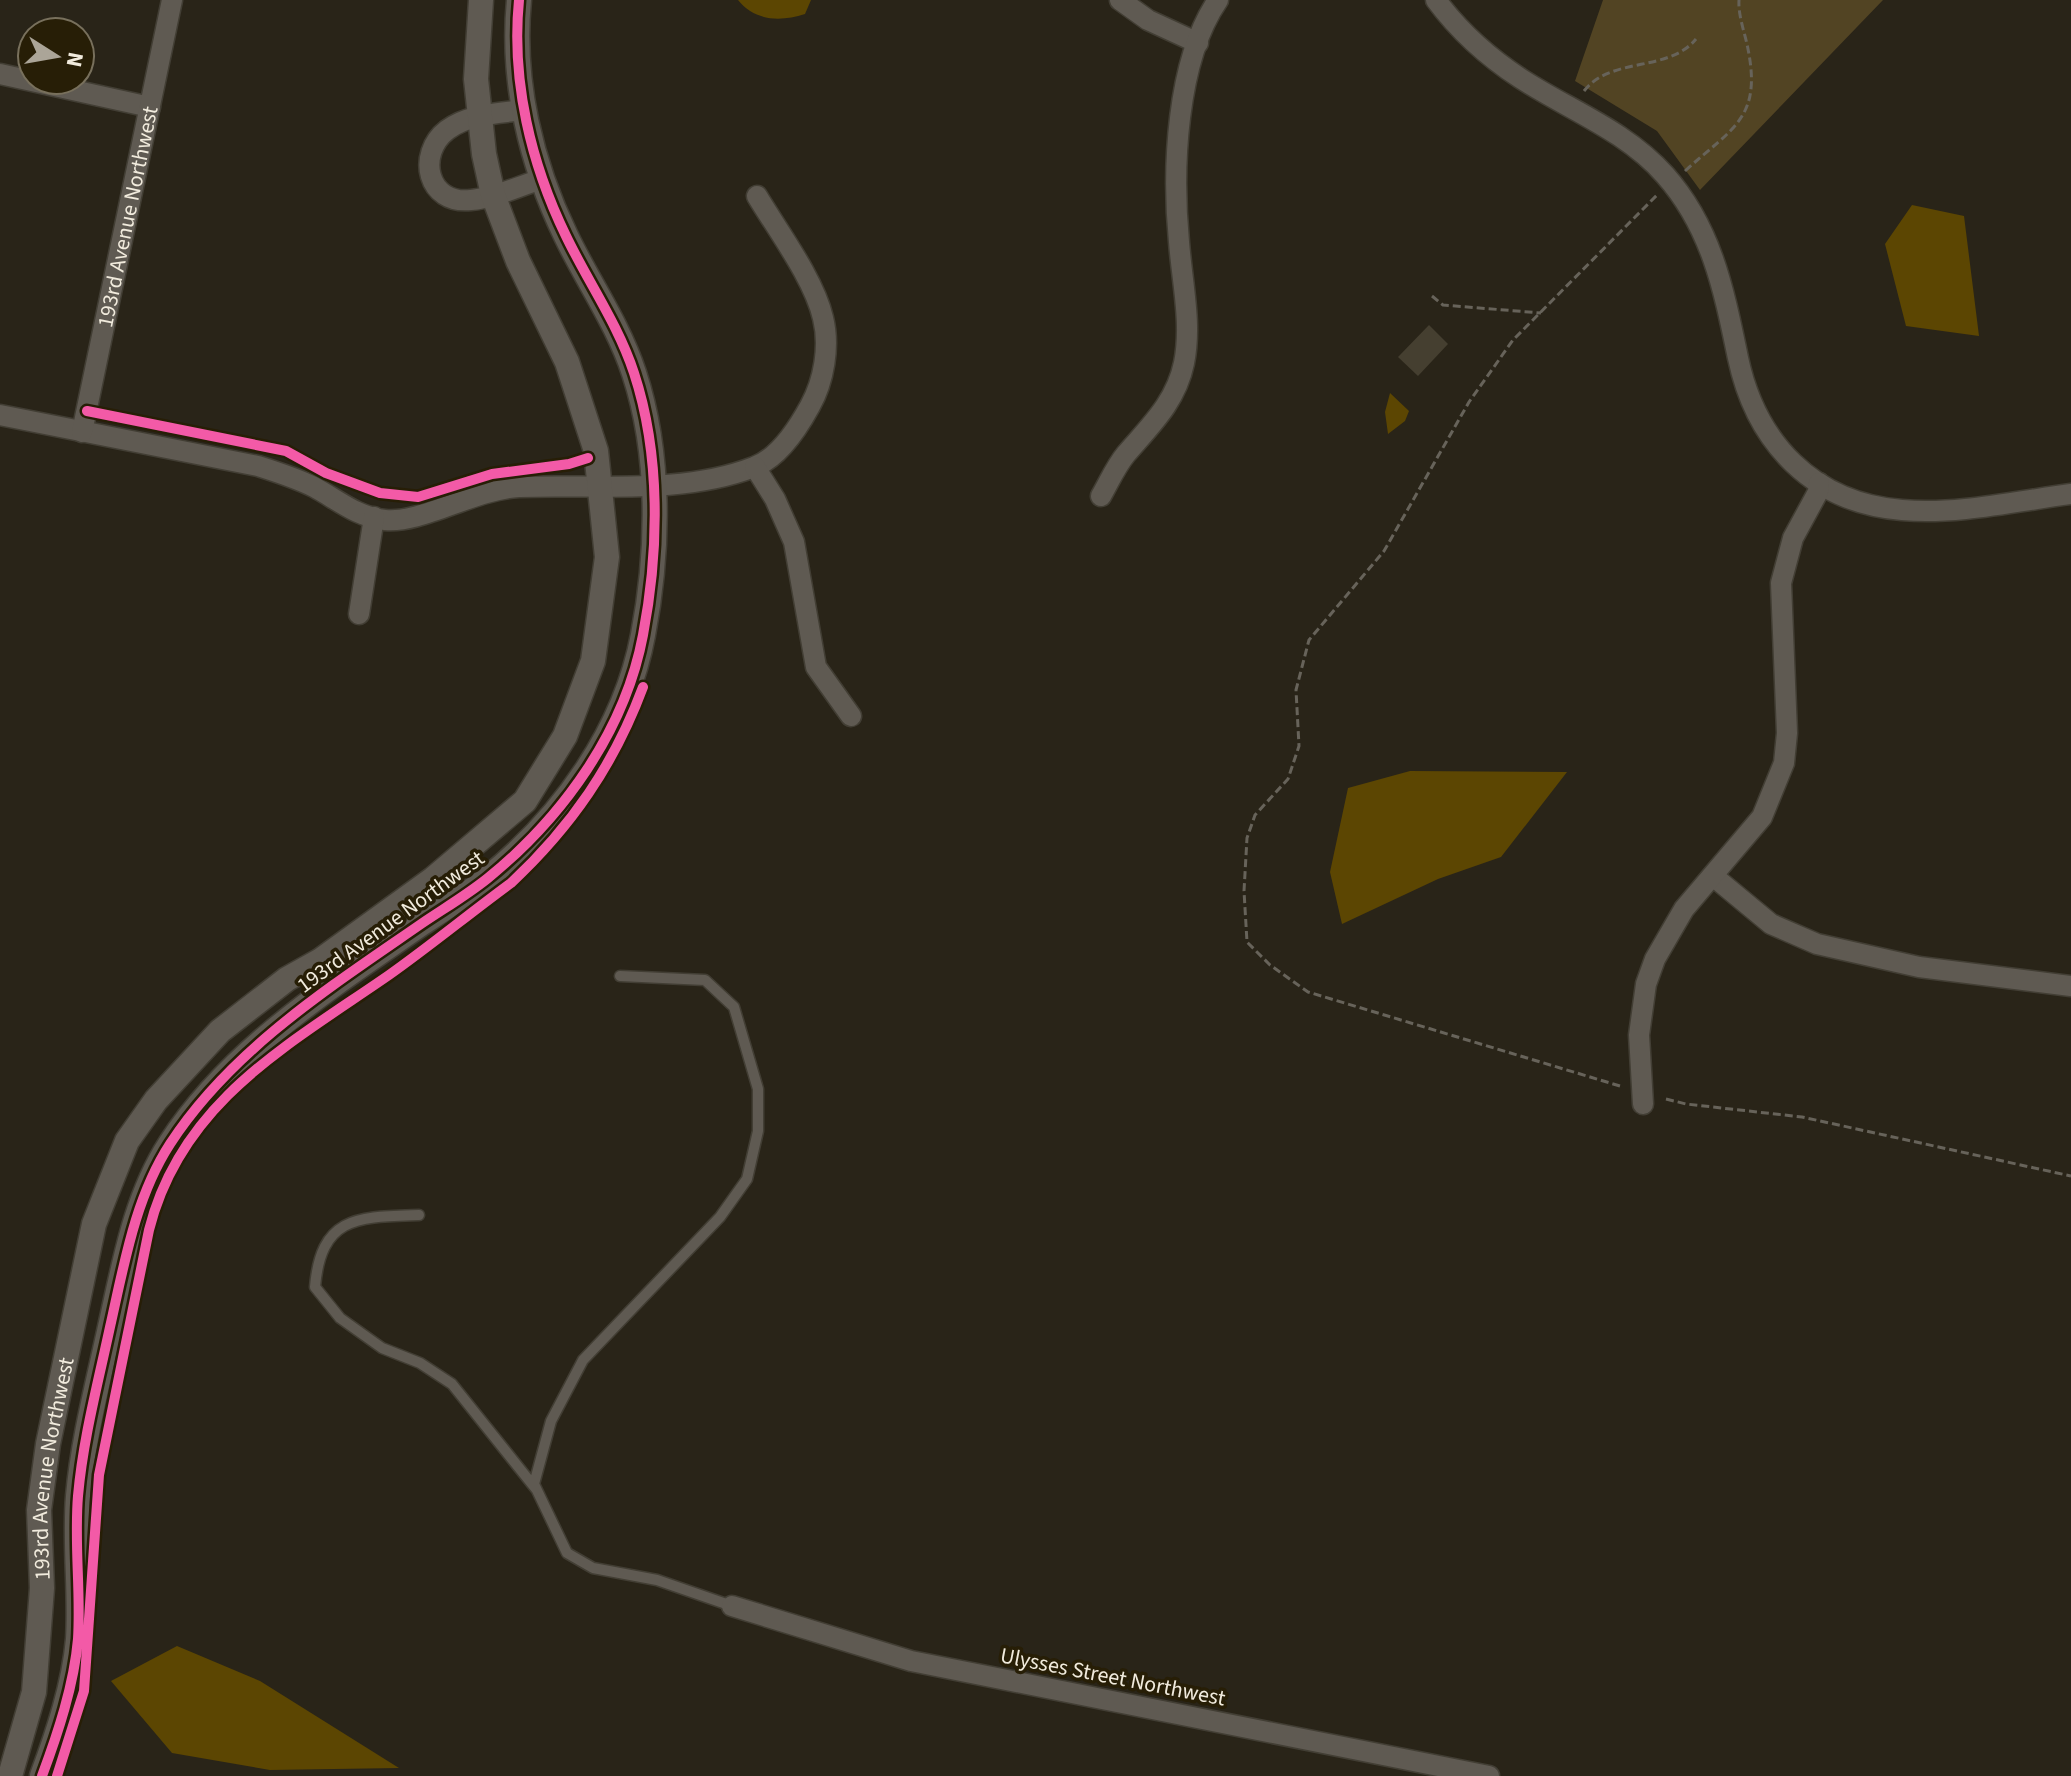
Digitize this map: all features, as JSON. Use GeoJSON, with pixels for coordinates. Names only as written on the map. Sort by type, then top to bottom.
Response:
{"type":"FeatureCollection","features":[{"type":"Feature","properties":{"kind":"street","name":"193rd Avenue Northwest"},"geometry":{"type":"LineString","coordinates":[[82,432],[172,0]]}},
{"type":"Feature","properties":{"kind":"street","name":"193rd Avenue Northwest"},"geometry":{"type":"LineString","coordinates":[[10,1776],[34,1692],[42,1588],[39,1510],[48,1444],[94,1224],[127,1141],[156,1100],[220,1031],[287,979],[321,960],[433,879],[525,801],[565,736],[593,661],[607,557],[596,451],[578,392],[513,250],[493,195],[479,116],[475,45],[481,0]]}},
{"type":"Feature","properties":{"kind":"street","name":"193rd Avenue Northwest"},"geometry":{"type":"LineString","coordinates":[[42,1776],[59,1730],[75,1658],[78,1495],[88,1432],[120,1280],[147,1189],[188,1118],[242,1060],[337,983],[486,880],[547,822],[575,788],[615,718],[640,649],[653,559],[653,485],[649,445],[634,373],[542,179],[524,110],[517,46],[519,0]]}},
{"type":"Feature","properties":{"kind":"street"},"geometry":{"type":"LineString","coordinates":[[1120,0],[1148,20],[1198,43]]}},
{"type":"Feature","properties":{"kind":"street"},"geometry":{"type":"LineString","coordinates":[[1101,496],[1124,457],[1165,409],[1183,365],[1187,322],[1176,176],[1185,96],[1198,43],[1218,0]]}},
{"type":"Feature","properties":{"kind":"street"},"geometry":{"type":"LineString","coordinates":[[1436,0],[1497,63],[1625,140],[1664,174],[1685,201],[1708,242],[1721,279],[1748,398],[1758,420],[1788,459],[1819,483],[1860,502],[1905,511],[2071,494]]}},
{"type":"Feature","properties":{"kind":"street"},"geometry":{"type":"LineString","coordinates":[[0,74],[150,107]]}},
{"type":"Feature","properties":{"kind":"street"},"geometry":{"type":"LineString","coordinates":[[524,110],[479,116],[450,128],[435,142],[428,159],[429,176],[439,191],[454,200],[493,195],[542,179]]}},
{"type":"Feature","properties":{"kind":"street"},"geometry":{"type":"LineString","coordinates":[[0,415],[258,466],[291,476],[360,514],[387,520],[412,517],[490,490],[653,485],[690,481],[755,467],[779,449],[799,425],[817,393],[826,356],[824,318],[811,289],[757,196]]}},
{"type":"Feature","properties":{"kind":"street"},"geometry":{"type":"LineString","coordinates":[[755,467],[775,499],[794,542],[816,667],[851,716]]}},
{"type":"Feature","properties":{"kind":"street"},"geometry":{"type":"LineString","coordinates":[[1643,1104],[1639,1035],[1646,984],[1668,934],[1762,817],[1784,763],[1787,733],[1781,583],[1793,538],[1818,492],[1819,483]]}},
{"type":"Feature","properties":{"kind":"street"},"geometry":{"type":"LineString","coordinates":[[359,614],[374,517]]}},
{"type":"Feature","properties":{"kind":"street"},"geometry":{"type":"LineString","coordinates":[[1713,876],[1771,924],[1817,944],[1919,967],[2071,986]]}},
{"type":"Feature","properties":{"kind":"street","name":"Ulysses Street Northwest"},"geometry":{"type":"LineString","coordinates":[[732,1606],[911,1661],[1399,1767],[1489,1776]]}},
{"type":"Feature","properties":{"kind":"lane"},"geometry":{"type":"LineString","coordinates":[[620,976],[705,980],[734,1007],[758,1089],[758,1131],[747,1179],[720,1217],[583,1360],[551,1421],[534,1484],[567,1553],[593,1568],[657,1580],[732,1606]]}},
{"type":"Feature","properties":{"kind":"lane"},"geometry":{"type":"LineString","coordinates":[[419,1215],[357,1217],[329,1236],[317,1262],[315,1287],[340,1318],[371,1341],[420,1363],[452,1384],[539,1494]]}},
{"type":"Feature","properties":{"kind":"path"},"geometry":{"type":"LineString","coordinates":[[1685,171],[1743,118],[1752,100],[1754,82],[1739,0]]}},
{"type":"Feature","properties":{"kind":"path"},"geometry":{"type":"LineString","coordinates":[[1571,107],[1591,82],[1614,70],[1663,59],[1696,39]]}},
{"type":"Feature","properties":{"kind":"path"},"geometry":{"type":"LineString","coordinates":[[1620,1086],[1308,992],[1270,965],[1247,942],[1244,891],[1247,838],[1255,815],[1288,779],[1299,746],[1296,690],[1309,640],[1384,551],[1469,402],[1513,340],[1662,189]]}},
{"type":"Feature","properties":{"kind":"path"},"geometry":{"type":"LineString","coordinates":[[1432,296],[1443,305],[1541,313]]}},
{"type":"Feature","properties":{"kind":"path"},"geometry":{"type":"LineString","coordinates":[[1666,1099],[1802,1117],[2071,1176]]}},
{"type":"Feature","properties":{"kind":"shaded area"},"geometry":{"type":"Polygon","coordinates":[[[738,0],[811,0],[805,14],[777,19],[760,16],[738,0]]]}},
{"type":"Feature","properties":{"kind":"shaded area"},"geometry":{"type":"Polygon","coordinates":[[[1603,0],[1883,0],[1700,190],[1657,131],[1575,81],[1603,0]]]}},
{"type":"Feature","properties":{"kind":"shaded area"},"geometry":{"type":"Polygon","coordinates":[[[1912,205],[1964,216],[1979,336],[1906,326],[1885,244],[1912,205]]]}},
{"type":"Feature","properties":{"kind":"shaded area"},"geometry":{"type":"Polygon","coordinates":[[[1390,393],[1409,411],[1405,421],[1388,434],[1385,412],[1390,393]]]}},
{"type":"Feature","properties":{"kind":"shaded area"},"geometry":{"type":"Polygon","coordinates":[[[1410,771],[1567,772],[1501,857],[1438,879],[1342,924],[1330,872],[1348,788],[1410,771]]]}},
{"type":"Feature","properties":{"kind":"shaded area"},"geometry":{"type":"Polygon","coordinates":[[[177,1646],[260,1681],[399,1768],[270,1770],[172,1753],[111,1681],[177,1646]]]}},
{"type":"Feature","properties":{"kind":"building"},"geometry":{"type":"Polygon","coordinates":[[[1429,325],[1448,344],[1418,376],[1398,357],[1429,325]]]}},
{"type":"Feature","properties":{"kind":"cycle path"},"geometry":{"type":"LineString","coordinates":[[42,1776],[64,1709],[76,1656],[79,1621],[77,1514],[87,1432],[132,1232],[158,1165],[195,1110],[252,1050],[318,997],[480,884],[541,828],[587,770],[606,738],[634,671],[643,635],[652,570],[655,503],[649,437],[643,404],[627,355],[566,236],[534,151],[526,121],[518,61],[519,0]]}},
{"type":"Feature","properties":{"kind":"cycle path"},"geometry":{"type":"LineString","coordinates":[[87,411],[286,451],[326,473],[380,493],[418,497],[492,474],[569,464],[588,458]]}},
{"type":"Feature","properties":{"kind":"cycle path"},"geometry":{"type":"LineString","coordinates":[[57,1776],[84,1691],[99,1475],[149,1230],[164,1185],[186,1146],[212,1112],[243,1081],[313,1026],[420,953],[511,883],[533,862],[589,793],[619,743],[643,687]]}}]}
